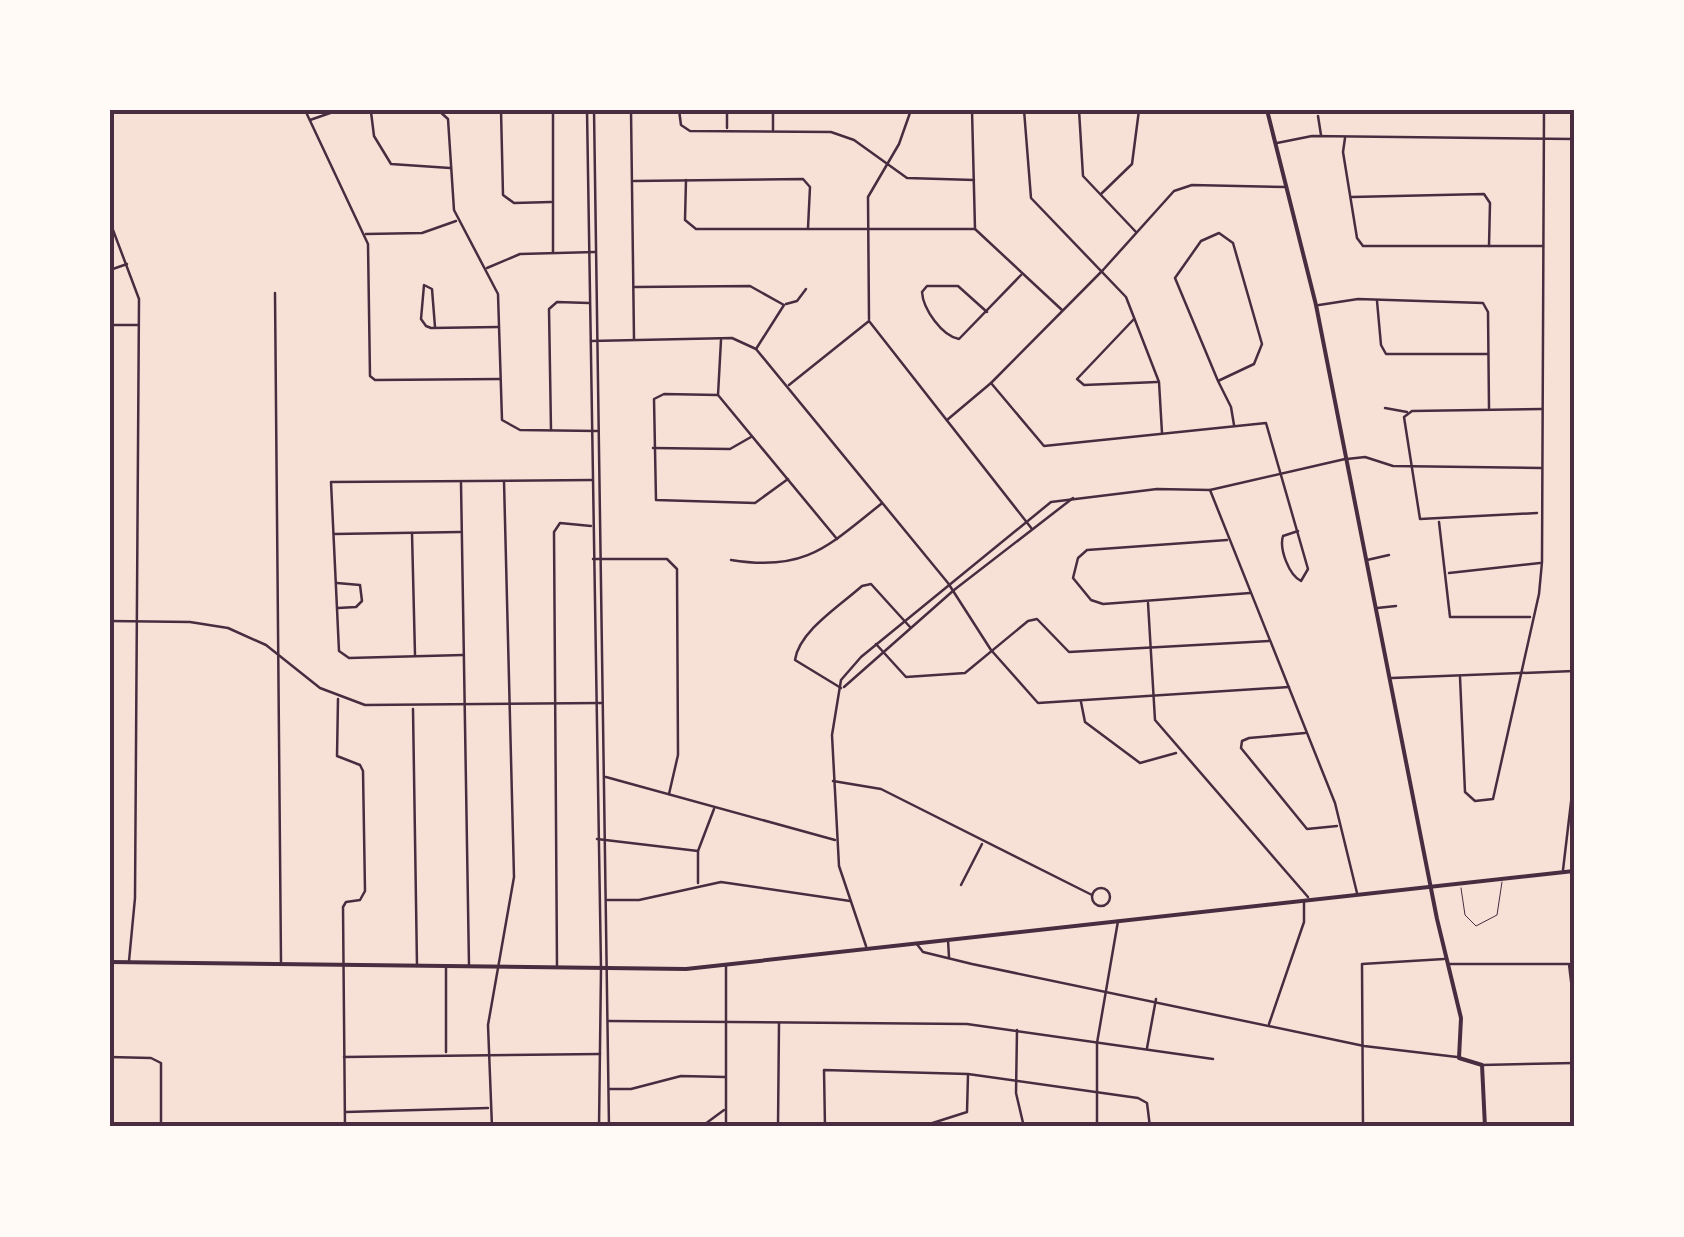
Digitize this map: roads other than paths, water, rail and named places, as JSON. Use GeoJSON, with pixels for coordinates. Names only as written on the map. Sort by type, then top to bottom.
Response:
{"type":"FeatureCollection","features":[{"type":"Feature","properties":{"kind":"main road"},"geometry":{"type":"LineString","coordinates":[[1267,110],[1316,306],[1446,961],[1461,1018],[1458,1058],[1482,1065],[1485,1127]]}},
{"type":"Feature","properties":{"kind":"main road"},"geometry":{"type":"LineString","coordinates":[[110,962],[604,969],[726,965],[1574,870]]}},
{"type":"Feature","properties":{"kind":"street"},"geometry":{"type":"LineString","coordinates":[[305,110],[363,234],[369,257],[372,379],[500,378]]}},
{"type":"Feature","properties":{"kind":"street"},"geometry":{"type":"LineString","coordinates":[[310,120],[334,112],[432,110]]}},
{"type":"Feature","properties":{"kind":"street"},"geometry":{"type":"LineString","coordinates":[[438,110],[448,119],[458,221],[498,294],[504,424],[520,430],[551,432],[599,430]]}},
{"type":"Feature","properties":{"kind":"street"},"geometry":{"type":"LineString","coordinates":[[501,110],[503,195],[514,202],[552,202]]}},
{"type":"Feature","properties":{"kind":"street"},"geometry":{"type":"LineString","coordinates":[[553,110],[553,252]]}},
{"type":"Feature","properties":{"kind":"street"},"geometry":{"type":"LineString","coordinates":[[587,110],[596,838],[608,1020],[610,1127]]}},
{"type":"Feature","properties":{"kind":"street"},"geometry":{"type":"LineString","coordinates":[[594,110],[606,900],[599,1127]]}},
{"type":"Feature","properties":{"kind":"street"},"geometry":{"type":"LineString","coordinates":[[631,110],[634,340]]}},
{"type":"Feature","properties":{"kind":"street"},"geometry":{"type":"LineString","coordinates":[[680,110],[685,130],[844,135],[916,181],[974,180]]}},
{"type":"Feature","properties":{"kind":"street"},"geometry":{"type":"LineString","coordinates":[[727,110],[727,131]]}},
{"type":"Feature","properties":{"kind":"street"},"geometry":{"type":"LineString","coordinates":[[773,110],[773,131]]}},
{"type":"Feature","properties":{"kind":"street"},"geometry":{"type":"LineString","coordinates":[[911,110],[904,134],[870,191],[866,232],[869,321],[1032,529]]}},
{"type":"Feature","properties":{"kind":"street"},"geometry":{"type":"LineString","coordinates":[[972,110],[974,230]]}},
{"type":"Feature","properties":{"kind":"street"},"geometry":{"type":"LineString","coordinates":[[1024,110],[1031,198],[1126,297],[1158,382],[1162,433]]}},
{"type":"Feature","properties":{"kind":"street"},"geometry":{"type":"LineString","coordinates":[[1079,110],[1082,170],[1136,232]]}},
{"type":"Feature","properties":{"kind":"street"},"geometry":{"type":"LineString","coordinates":[[1100,195],[1132,164],[1139,110]]}},
{"type":"Feature","properties":{"kind":"street"},"geometry":{"type":"LineString","coordinates":[[1460,676],[1465,792],[1470,799],[1493,799],[1542,562],[1539,512],[1544,409],[1544,110]]}},
{"type":"Feature","properties":{"kind":"street"},"geometry":{"type":"LineString","coordinates":[[371,111],[374,136],[391,164],[450,168]]}},
{"type":"Feature","properties":{"kind":"street"},"geometry":{"type":"LineString","coordinates":[[1318,116],[1321,136]]}},
{"type":"Feature","properties":{"kind":"street"},"geometry":{"type":"LineString","coordinates":[[1277,143],[1321,136],[1574,139]]}},
{"type":"Feature","properties":{"kind":"street"},"geometry":{"type":"LineString","coordinates":[[1345,137],[1343,152],[1358,242],[1364,246],[1545,246]]}},
{"type":"Feature","properties":{"kind":"street"},"geometry":{"type":"LineString","coordinates":[[632,181],[803,179],[810,187],[808,229]]}},
{"type":"Feature","properties":{"kind":"street"},"geometry":{"type":"LineString","coordinates":[[686,180],[685,220],[692,228],[974,230],[1063,310]]}},
{"type":"Feature","properties":{"kind":"street"},"geometry":{"type":"LineString","coordinates":[[947,420],[991,383],[1182,187],[1288,187]]}},
{"type":"Feature","properties":{"kind":"street"},"geometry":{"type":"LineString","coordinates":[[1351,198],[1484,194],[1490,203],[1489,248]]}},
{"type":"Feature","properties":{"kind":"street"},"geometry":{"type":"LineString","coordinates":[[363,234],[422,233],[458,221]]}},
{"type":"Feature","properties":{"kind":"street"},"geometry":{"type":"LineString","coordinates":[[110,222],[137,284],[140,324],[134,898],[129,962]]}},
{"type":"Feature","properties":{"kind":"street"},"geometry":{"type":"LineString","coordinates":[[1218,382],[1249,368],[1262,352],[1233,244],[1220,233],[1201,241],[1175,278],[1218,382],[1231,407],[1234,427]]}},
{"type":"Feature","properties":{"kind":"street"},"geometry":{"type":"LineString","coordinates":[[487,268],[520,254],[596,252]]}},
{"type":"Feature","properties":{"kind":"street"},"geometry":{"type":"LineString","coordinates":[[110,270],[128,264]]}},
{"type":"Feature","properties":{"kind":"street"},"geometry":{"type":"LineString","coordinates":[[987,312],[958,286],[927,286],[922,292],[924,304],[952,338],[962,337],[987,312],[1022,274]]}},
{"type":"Feature","properties":{"kind":"street"},"geometry":{"type":"LineString","coordinates":[[434,327],[432,289],[424,285],[421,319],[426,326],[434,327],[500,327]]}},
{"type":"Feature","properties":{"kind":"street"},"geometry":{"type":"LineString","coordinates":[[634,287],[750,286],[784,305]]}},
{"type":"Feature","properties":{"kind":"street"},"geometry":{"type":"LineString","coordinates":[[756,349],[784,305],[797,301],[806,289]]}},
{"type":"Feature","properties":{"kind":"street"},"geometry":{"type":"LineString","coordinates":[[275,293],[282,963]]}},
{"type":"Feature","properties":{"kind":"street"},"geometry":{"type":"LineString","coordinates":[[1377,300],[1381,345],[1386,354],[1488,354]]}},
{"type":"Feature","properties":{"kind":"street"},"geometry":{"type":"LineString","coordinates":[[1316,306],[1377,300],[1483,303],[1488,312],[1489,410]]}},
{"type":"Feature","properties":{"kind":"street"},"geometry":{"type":"LineString","coordinates":[[551,432],[549,309],[556,302],[588,303]]}},
{"type":"Feature","properties":{"kind":"street"},"geometry":{"type":"LineString","coordinates":[[1134,319],[1077,379],[1084,385],[1158,382]]}},
{"type":"Feature","properties":{"kind":"street"},"geometry":{"type":"LineString","coordinates":[[788,386],[869,321]]}},
{"type":"Feature","properties":{"kind":"street"},"geometry":{"type":"LineString","coordinates":[[110,325],[140,324]]}},
{"type":"Feature","properties":{"kind":"street"},"geometry":{"type":"LineString","coordinates":[[590,341],[721,339],[740,340],[756,349],[954,590],[991,650],[1038,703],[1289,687]]}},
{"type":"Feature","properties":{"kind":"street"},"geometry":{"type":"LineString","coordinates":[[721,339],[718,395],[837,539]]}},
{"type":"Feature","properties":{"kind":"street"},"geometry":{"type":"LineString","coordinates":[[991,383],[1040,445],[1266,423],[1284,474],[1308,570],[1301,581],[1293,576],[1280,543],[1283,536],[1298,531]]}},
{"type":"Feature","properties":{"kind":"street"},"geometry":{"type":"LineString","coordinates":[[718,395],[656,396],[653,497],[660,503],[756,504],[788,479]]}},
{"type":"Feature","properties":{"kind":"street"},"geometry":{"type":"LineString","coordinates":[[1385,408],[1408,412],[1544,409]]}},
{"type":"Feature","properties":{"kind":"street"},"geometry":{"type":"LineString","coordinates":[[1408,412],[1404,422],[1418,516],[1439,521],[1539,512]]}},
{"type":"Feature","properties":{"kind":"street"},"geometry":{"type":"LineString","coordinates":[[653,448],[730,450],[752,436]]}},
{"type":"Feature","properties":{"kind":"street"},"geometry":{"type":"LineString","coordinates":[[867,948],[835,840],[832,720],[841,688],[849,669],[876,644],[1051,502],[1210,490],[1365,457],[1410,466],[1543,468]]}},
{"type":"Feature","properties":{"kind":"street"},"geometry":{"type":"LineString","coordinates":[[463,655],[345,656],[338,647],[331,482],[592,480]]}},
{"type":"Feature","properties":{"kind":"street"},"geometry":{"type":"LineString","coordinates":[[492,1127],[490,1008],[514,877],[504,481]]}},
{"type":"Feature","properties":{"kind":"street"},"geometry":{"type":"LineString","coordinates":[[461,482],[469,968]]}},
{"type":"Feature","properties":{"kind":"street"},"geometry":{"type":"LineString","coordinates":[[1210,490],[1306,733],[1339,826],[1357,894]]}},
{"type":"Feature","properties":{"kind":"street"},"geometry":{"type":"LineString","coordinates":[[841,688],[954,590],[1074,498]]}},
{"type":"Feature","properties":{"kind":"street"},"geometry":{"type":"LineString","coordinates":[[731,560],[805,559],[882,503]]}},
{"type":"Feature","properties":{"kind":"street"},"geometry":{"type":"LineString","coordinates":[[1439,521],[1446,609],[1454,620],[1533,617]]}},
{"type":"Feature","properties":{"kind":"street"},"geometry":{"type":"LineString","coordinates":[[558,968],[555,527],[560,523],[592,526]]}},
{"type":"Feature","properties":{"kind":"street"},"geometry":{"type":"LineString","coordinates":[[334,534],[462,532]]}},
{"type":"Feature","properties":{"kind":"street"},"geometry":{"type":"LineString","coordinates":[[412,533],[415,656]]}},
{"type":"Feature","properties":{"kind":"street"},"geometry":{"type":"LineString","coordinates":[[1228,540],[1094,548],[1078,558],[1073,578],[1090,600],[1103,604],[1250,594]]}},
{"type":"Feature","properties":{"kind":"street"},"geometry":{"type":"LineString","coordinates":[[1367,560],[1388,555]]}},
{"type":"Feature","properties":{"kind":"street"},"geometry":{"type":"LineString","coordinates":[[593,559],[666,559],[677,569],[678,755],[669,794]]}},
{"type":"Feature","properties":{"kind":"street"},"geometry":{"type":"LineString","coordinates":[[1446,573],[1542,562]]}},
{"type":"Feature","properties":{"kind":"street"},"geometry":{"type":"LineString","coordinates":[[336,584],[360,585],[362,601],[356,607],[336,608]]}},
{"type":"Feature","properties":{"kind":"street"},"geometry":{"type":"LineString","coordinates":[[841,688],[795,660],[796,650],[862,586],[871,584],[910,628]]}},
{"type":"Feature","properties":{"kind":"street"},"geometry":{"type":"LineString","coordinates":[[1148,600],[1154,720],[1307,899],[1304,922],[1269,1024]]}},
{"type":"Feature","properties":{"kind":"street"},"geometry":{"type":"LineString","coordinates":[[1377,608],[1396,606]]}},
{"type":"Feature","properties":{"kind":"street"},"geometry":{"type":"LineString","coordinates":[[876,644],[906,678],[965,672],[1028,620],[1037,620],[1068,652],[1269,641]]}},
{"type":"Feature","properties":{"kind":"street"},"geometry":{"type":"LineString","coordinates":[[110,621],[228,628],[280,655],[338,698],[364,705],[603,703]]}},
{"type":"Feature","properties":{"kind":"street"},"geometry":{"type":"LineString","coordinates":[[1392,678],[1574,671]]}},
{"type":"Feature","properties":{"kind":"street"},"geometry":{"type":"LineString","coordinates":[[338,698],[338,756],[360,765],[363,771],[365,890],[360,900],[344,904],[345,1127]]}},
{"type":"Feature","properties":{"kind":"street"},"geometry":{"type":"LineString","coordinates":[[1081,701],[1085,722],[1140,763],[1178,752]]}},
{"type":"Feature","properties":{"kind":"street"},"geometry":{"type":"LineString","coordinates":[[413,707],[417,967]]}},
{"type":"Feature","properties":{"kind":"street"},"geometry":{"type":"LineString","coordinates":[[1306,733],[1249,738],[1242,741],[1241,748],[1307,829],[1339,826]]}},
{"type":"Feature","properties":{"kind":"street"},"geometry":{"type":"LineString","coordinates":[[604,777],[835,840]]}},
{"type":"Feature","properties":{"kind":"street"},"geometry":{"type":"LineString","coordinates":[[1563,872],[1574,777]]}},
{"type":"Feature","properties":{"kind":"street"},"geometry":{"type":"LineString","coordinates":[[833,781],[880,789],[1092,896]]}},
{"type":"Feature","properties":{"kind":"street"},"geometry":{"type":"LineString","coordinates":[[698,884],[698,851],[715,806]]}},
{"type":"Feature","properties":{"kind":"street"},"geometry":{"type":"LineString","coordinates":[[596,838],[698,851]]}},
{"type":"Feature","properties":{"kind":"street"},"geometry":{"type":"LineString","coordinates":[[961,885],[983,843]]}},
{"type":"Feature","properties":{"kind":"street"},"geometry":{"type":"LineString","coordinates":[[606,900],[639,900],[721,882],[851,901]]}},
{"type":"Feature","properties":{"kind":"street"},"geometry":{"type":"LineString","coordinates":[[1097,1127],[1097,1043],[1118,920]]}},
{"type":"Feature","properties":{"kind":"street"},"geometry":{"type":"LineString","coordinates":[[948,939],[949,958]]}},
{"type":"Feature","properties":{"kind":"street"},"geometry":{"type":"LineString","coordinates":[[916,942],[923,952],[949,958],[1364,1046],[1458,1058]]}},
{"type":"Feature","properties":{"kind":"street"},"geometry":{"type":"LineString","coordinates":[[1574,958],[1569,964],[1574,1006]]}},
{"type":"Feature","properties":{"kind":"street"},"geometry":{"type":"LineString","coordinates":[[1363,1127],[1362,964],[1569,964]]}},
{"type":"Feature","properties":{"kind":"street"},"geometry":{"type":"LineString","coordinates":[[726,965],[726,1127]]}},
{"type":"Feature","properties":{"kind":"street"},"geometry":{"type":"LineString","coordinates":[[446,968],[446,1053]]}},
{"type":"Feature","properties":{"kind":"street"},"geometry":{"type":"LineString","coordinates":[[1147,1050],[1156,999]]}},
{"type":"Feature","properties":{"kind":"street"},"geometry":{"type":"LineString","coordinates":[[608,1020],[951,1023],[1213,1059]]}},
{"type":"Feature","properties":{"kind":"street"},"geometry":{"type":"LineString","coordinates":[[778,1127],[780,1021]]}},
{"type":"Feature","properties":{"kind":"street"},"geometry":{"type":"LineString","coordinates":[[1017,1030],[1015,1080],[1024,1127]]}},
{"type":"Feature","properties":{"kind":"street"},"geometry":{"type":"LineString","coordinates":[[344,1057],[601,1054]]}},
{"type":"Feature","properties":{"kind":"street"},"geometry":{"type":"LineString","coordinates":[[110,1057],[151,1058],[161,1063],[161,1127]]}},
{"type":"Feature","properties":{"kind":"street"},"geometry":{"type":"LineString","coordinates":[[1482,1065],[1574,1063]]}},
{"type":"Feature","properties":{"kind":"street"},"geometry":{"type":"LineString","coordinates":[[825,1127],[824,1070],[968,1074],[1098,1094],[1148,1103],[1150,1127]]}},
{"type":"Feature","properties":{"kind":"street"},"geometry":{"type":"LineString","coordinates":[[920,1127],[967,1112],[968,1074]]}},
{"type":"Feature","properties":{"kind":"street"},"geometry":{"type":"LineString","coordinates":[[609,1089],[631,1089],[680,1076],[726,1077]]}},
{"type":"Feature","properties":{"kind":"street"},"geometry":{"type":"LineString","coordinates":[[345,1112],[490,1108]]}},
{"type":"Feature","properties":{"kind":"street"},"geometry":{"type":"LineString","coordinates":[[701,1127],[726,1108]]}},
{"type":"Feature","properties":{"kind":"lane"},"geometry":{"type":"LineString","coordinates":[[1460,883],[1464,915],[1476,926],[1497,916],[1503,878]]}}]}
